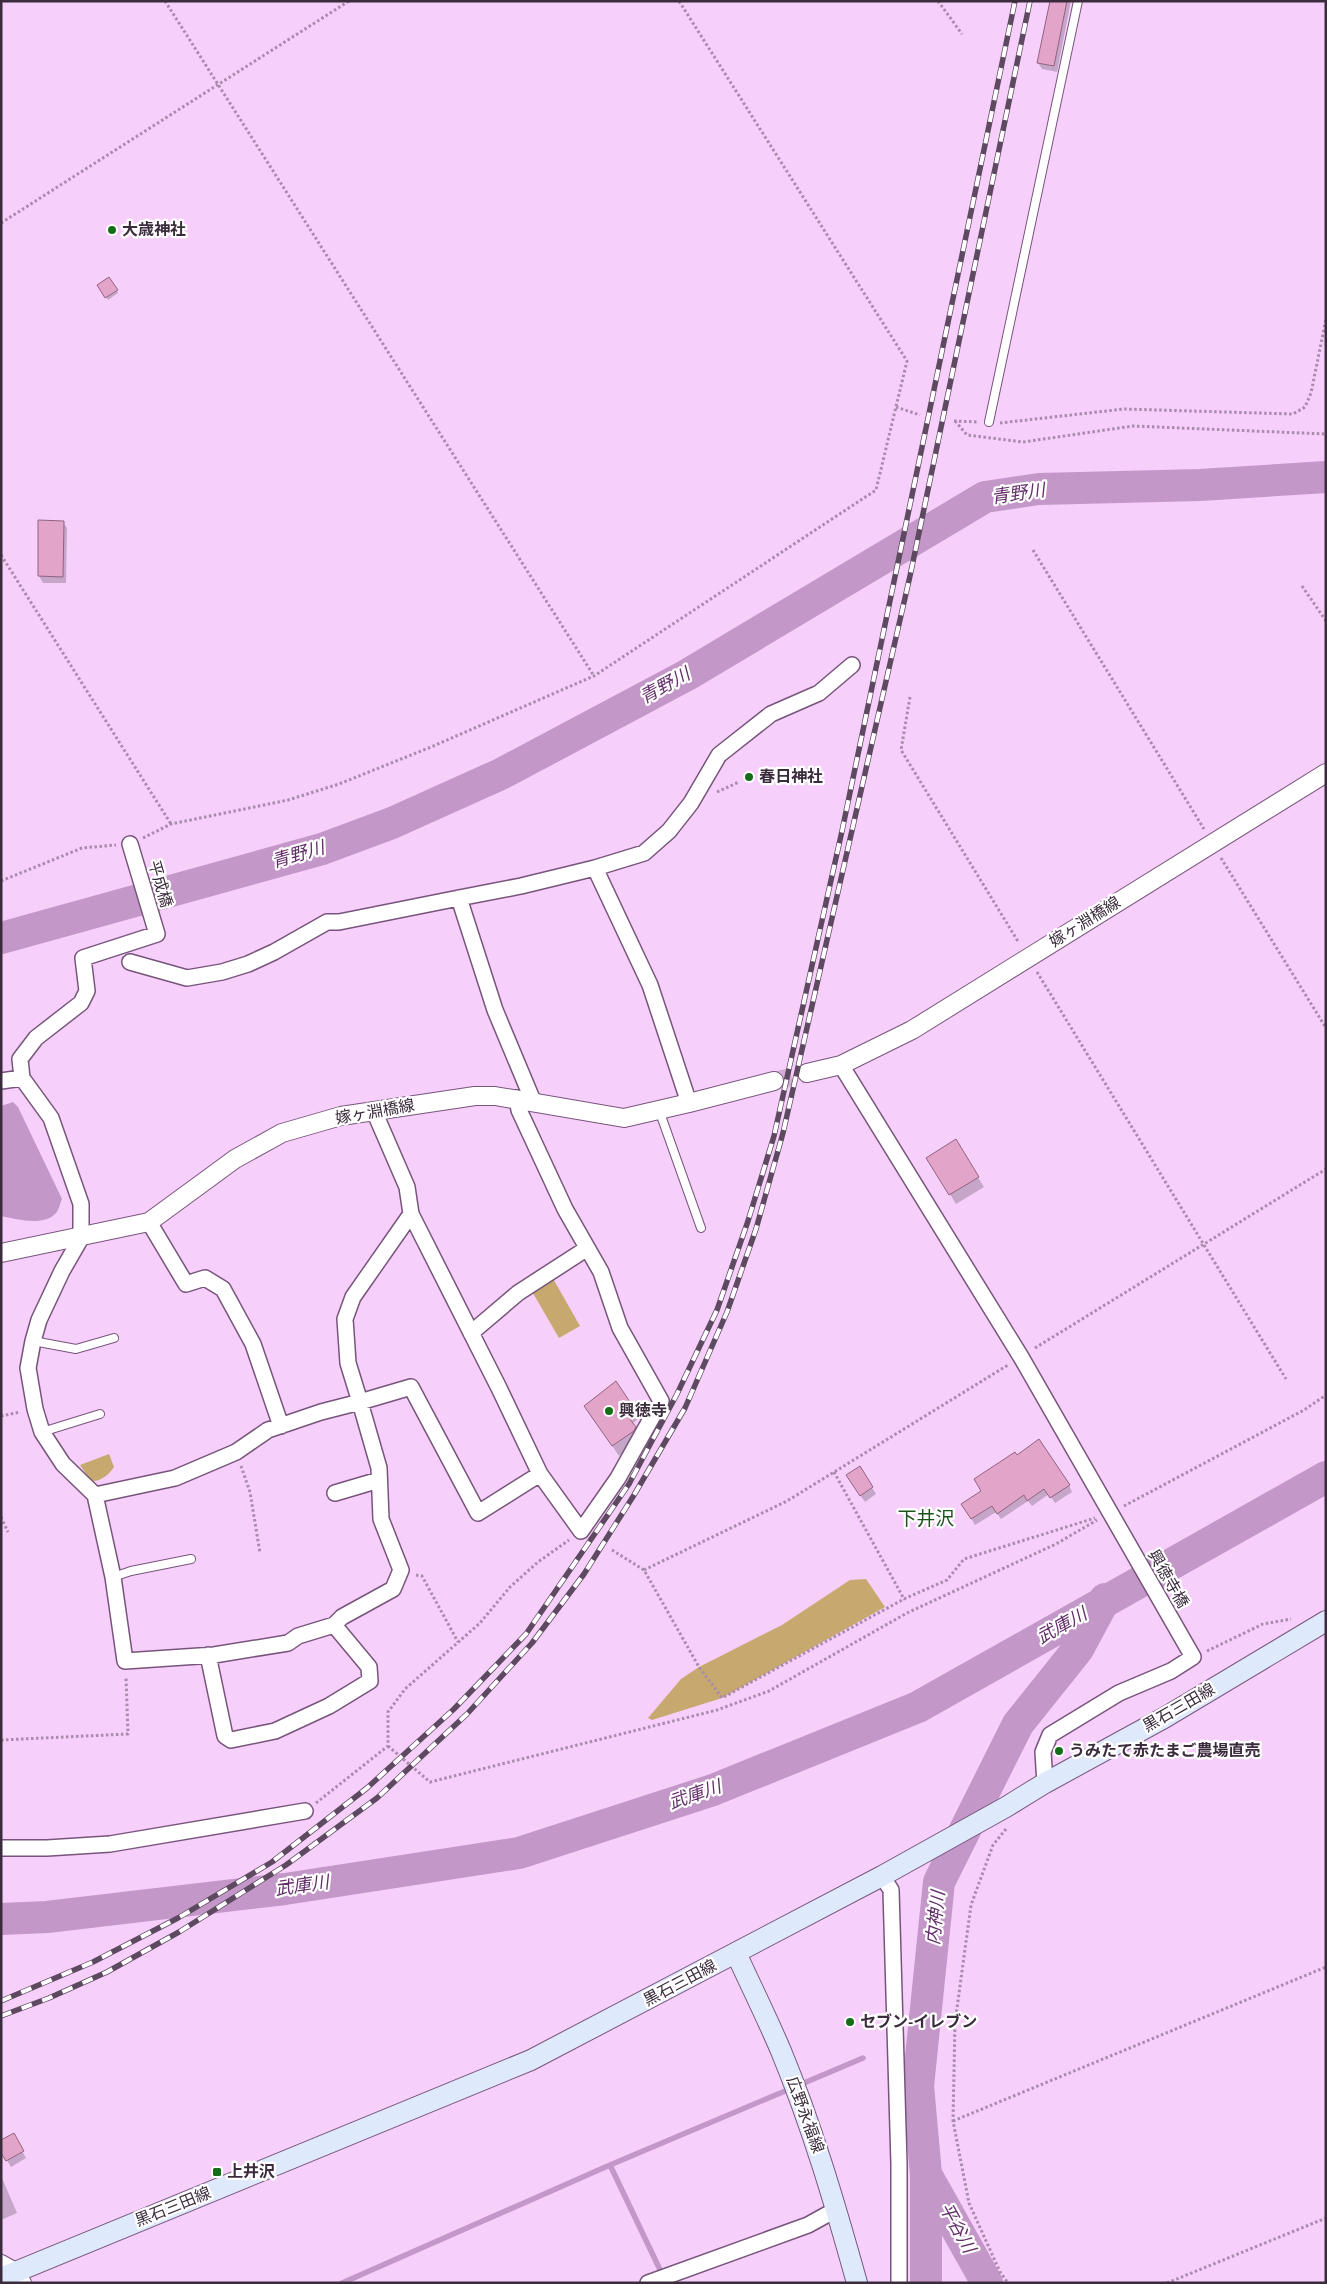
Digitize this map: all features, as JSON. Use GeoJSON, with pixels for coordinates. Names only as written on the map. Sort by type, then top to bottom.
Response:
{"type":"FeatureCollection","features":[{"type":"Feature","properties":{"kind":"main road","name":"黒石三田線"},"geometry":{"type":"LineString","coordinates":[[10,2274],[532,2060],[914,1858],[1008,1816],[1045,1783],[1164,1718],[1326,1621]]}},
{"type":"Feature","properties":{"kind":"main road","name":"広野永福線"},"geometry":{"type":"LineString","coordinates":[[736,1953],[780,2050],[810,2127],[837,2209],[857,2283]]}},
{"type":"Feature","properties":{"kind":"street"},"geometry":{"type":"LineString","coordinates":[[130,962],[187,978],[222,972],[248,964],[274,952],[327,922],[339,922],[520,886],[595,868],[644,853],[669,831],[691,802],[718,755],[771,714],[819,693],[852,665]]}},
{"type":"Feature","properties":{"kind":"street","name":"嫁ヶ淵橋線"},"geometry":{"type":"LineString","coordinates":[[807,1073],[841,1064],[912,1030],[1326,773]]}},
{"type":"Feature","properties":{"kind":"street","name":"平成橋"},"geometry":{"type":"LineString","coordinates":[[22,1078],[20,1059],[36,1038],[81,1003],[87,991],[83,958],[157,934],[130,844]]}},
{"type":"Feature","properties":{"kind":"street"},"geometry":{"type":"LineString","coordinates":[[595,868],[650,985],[689,1103]]}},
{"type":"Feature","properties":{"kind":"street"},"geometry":{"type":"LineString","coordinates":[[374,1111],[407,1187],[411,1214],[540,1474],[581,1531],[618,1478],[661,1401],[620,1328],[601,1272],[586,1249],[524,1119],[525,1100],[459,898]]}},
{"type":"Feature","properties":{"kind":"street","name":"興徳寺橋"},"geometry":{"type":"LineString","coordinates":[[841,1064],[876,1124],[1021,1357],[1191,1654]]}},
{"type":"Feature","properties":{"kind":"street"},"geometry":{"type":"LineString","coordinates":[[1,1081],[22,1078],[52,1118],[81,1204],[81,1238],[62,1271],[39,1320],[28,1368],[42,1432],[63,1464],[95,1495],[113,1577],[125,1661],[208,1655],[288,1643],[298,1636],[334,1625],[342,1617],[392,1589],[401,1570],[382,1519],[379,1468],[348,1363],[345,1319],[353,1297],[411,1214]]}},
{"type":"Feature","properties":{"kind":"street","name":"嫁ヶ淵橋線"},"geometry":{"type":"LineString","coordinates":[[1,1253],[81,1238],[149,1222],[234,1160],[282,1133],[341,1116],[475,1096],[525,1100],[624,1118],[774,1081]]}},
{"type":"Feature","properties":{"kind":"street"},"geometry":{"type":"LineString","coordinates":[[149,1222],[186,1284],[205,1278],[223,1289],[253,1344],[281,1426]]}},
{"type":"Feature","properties":{"kind":"street"},"geometry":{"type":"LineString","coordinates":[[471,1333],[518,1293],[586,1249]]}},
{"type":"Feature","properties":{"kind":"street"},"geometry":{"type":"LineString","coordinates":[[95,1495],[175,1478],[236,1452],[268,1430],[321,1412],[411,1387],[478,1513],[540,1474]]}},
{"type":"Feature","properties":{"kind":"street"},"geometry":{"type":"LineString","coordinates":[[335,1493],[379,1480]]}},
{"type":"Feature","properties":{"kind":"street"},"geometry":{"type":"LineString","coordinates":[[208,1655],[225,1736],[231,1740],[275,1731],[329,1706],[370,1681],[369,1667],[334,1625]]}},
{"type":"Feature","properties":{"kind":"street"},"geometry":{"type":"LineString","coordinates":[[1045,1783],[1043,1752],[1050,1735],[1119,1693],[1171,1671],[1191,1654]]}},
{"type":"Feature","properties":{"kind":"street"},"geometry":{"type":"LineString","coordinates":[[1,1848],[47,1848],[110,1844],[305,1811]]}},
{"type":"Feature","properties":{"kind":"street"},"geometry":{"type":"LineString","coordinates":[[882,1876],[891,1890],[899,2164],[899,2283]]}},
{"type":"Feature","properties":{"kind":"street"},"geometry":{"type":"LineString","coordinates":[[656,2281],[808,2225],[837,2209]]}},
{"type":"Feature","properties":{"kind":"lane"},"geometry":{"type":"LineString","coordinates":[[990,422],[1078,1]]}},
{"type":"Feature","properties":{"kind":"lane"},"geometry":{"type":"LineString","coordinates":[[659,1110],[701,1228]]}},
{"type":"Feature","properties":{"kind":"lane"},"geometry":{"type":"LineString","coordinates":[[33,1341],[76,1349],[114,1338]]}},
{"type":"Feature","properties":{"kind":"lane"},"geometry":{"type":"LineString","coordinates":[[42,1432],[100,1414]]}},
{"type":"Feature","properties":{"kind":"lane"},"geometry":{"type":"LineString","coordinates":[[113,1577],[131,1571],[191,1559]]}},
{"type":"Feature","properties":{"kind":"path"},"geometry":{"type":"LineString","coordinates":[[165,1],[594,676]]}},
{"type":"Feature","properties":{"kind":"path"},"geometry":{"type":"LineString","coordinates":[[1,223],[349,1]]}},
{"type":"Feature","properties":{"kind":"path"},"geometry":{"type":"LineString","coordinates":[[1,880],[82,848],[130,844],[171,824],[288,800],[339,784],[458,736],[594,676],[876,490],[907,361],[679,1]]}},
{"type":"Feature","properties":{"kind":"path"},"geometry":{"type":"LineString","coordinates":[[938,1],[962,34]]}},
{"type":"Feature","properties":{"kind":"path"},"geometry":{"type":"LineString","coordinates":[[1326,319],[1311,394],[1304,407],[1293,414],[1124,409],[1004,423],[954,421],[967,435],[1023,442],[1133,426],[1326,434]]}},
{"type":"Feature","properties":{"kind":"path"},"geometry":{"type":"LineString","coordinates":[[896,407],[920,415]]}},
{"type":"Feature","properties":{"kind":"path"},"geometry":{"type":"LineString","coordinates":[[1033,550],[1326,1028]]}},
{"type":"Feature","properties":{"kind":"path"},"geometry":{"type":"LineString","coordinates":[[1,555],[171,824]]}},
{"type":"Feature","properties":{"kind":"path"},"geometry":{"type":"LineString","coordinates":[[1302,586],[1326,621]]}},
{"type":"Feature","properties":{"kind":"path"},"geometry":{"type":"LineString","coordinates":[[910,697],[901,750],[1286,1379]]}},
{"type":"Feature","properties":{"kind":"path"},"geometry":{"type":"LineString","coordinates":[[644,1570],[787,1501],[1326,1169]]}},
{"type":"Feature","properties":{"kind":"path"},"geometry":{"type":"LineString","coordinates":[[581,1531],[538,1562],[510,1587],[480,1623],[405,1689],[388,1712],[388,1746],[430,1782],[717,1710],[769,1691],[907,1613],[1113,1519],[1304,1410],[1326,1395]]}},
{"type":"Feature","properties":{"kind":"path"},"geometry":{"type":"LineString","coordinates":[[236,1452],[250,1492],[260,1553]]}},
{"type":"Feature","properties":{"kind":"path"},"geometry":{"type":"LineString","coordinates":[[834,1472],[904,1599]]}},
{"type":"Feature","properties":{"kind":"path"},"geometry":{"type":"LineString","coordinates":[[1,1517],[8,1532]]}},
{"type":"Feature","properties":{"kind":"path"},"geometry":{"type":"LineString","coordinates":[[612,1550],[644,1570],[699,1667],[722,1698],[904,1599],[947,1580],[964,1560],[1113,1519]]}},
{"type":"Feature","properties":{"kind":"path"},"geometry":{"type":"LineString","coordinates":[[401,1570],[422,1576],[458,1642]]}},
{"type":"Feature","properties":{"kind":"path"},"geometry":{"type":"LineString","coordinates":[[1191,1654],[1263,1624],[1299,1617]]}},
{"type":"Feature","properties":{"kind":"path"},"geometry":{"type":"LineString","coordinates":[[1,1740],[128,1734],[125,1661]]}},
{"type":"Feature","properties":{"kind":"path"},"geometry":{"type":"LineString","coordinates":[[305,1811],[388,1746]]}},
{"type":"Feature","properties":{"kind":"path"},"geometry":{"type":"LineString","coordinates":[[1008,1816],[993,1845],[971,1906],[955,2024],[953,2120],[969,2203],[1000,2272],[1008,2283]]}},
{"type":"Feature","properties":{"kind":"path"},"geometry":{"type":"LineString","coordinates":[[953,2120],[1326,1967]]}},
{"type":"Feature","properties":{"kind":"path"},"geometry":{"type":"LineString","coordinates":[[1167,2283],[1326,2218]]}},
{"type":"Feature","properties":{"kind":"shaded area"},"geometry":{"type":"Polygon","coordinates":[[[13,1102],[18,1107],[62,1199],[56,1213],[44,1220],[30,1221],[1,1216],[1,1106],[13,1102]]]}},
{"type":"Feature","properties":{"kind":"shaded area"},"geometry":{"type":"Polygon","coordinates":[[[551,1275],[580,1326],[559,1338],[530,1288],[551,1275]]]}},
{"type":"Feature","properties":{"kind":"shaded area"},"geometry":{"type":"Polygon","coordinates":[[[109,1454],[114,1467],[110,1473],[98,1480],[91,1481],[80,1465],[109,1454]]]}},
{"type":"Feature","properties":{"kind":"shaded area"},"geometry":{"type":"Polygon","coordinates":[[[866,1579],[885,1607],[722,1698],[652,1720],[648,1718],[681,1679],[699,1667],[782,1625],[850,1580],[866,1579]]]}},
{"type":"Feature","properties":{"kind":"building"},"geometry":{"type":"Polygon","coordinates":[[[1050,1],[1067,1],[1054,66],[1037,63],[1050,1]]]}},
{"type":"Feature","properties":{"kind":"building"},"geometry":{"type":"Polygon","coordinates":[[[109,277],[118,290],[105,298],[97,285],[109,277]]]}},
{"type":"Feature","properties":{"kind":"building"},"geometry":{"type":"Polygon","coordinates":[[[38,520],[64,521],[63,577],[38,576],[38,520]]]}},
{"type":"Feature","properties":{"kind":"building"},"geometry":{"type":"Polygon","coordinates":[[[956,1139],[979,1177],[949,1195],[926,1158],[956,1139]]]}},
{"type":"Feature","properties":{"kind":"building","name":"興徳寺"},"geometry":{"type":"Polygon","coordinates":[[[616,1381],[634,1408],[626,1414],[636,1427],[634,1431],[612,1446],[584,1406],[616,1381]]]}},
{"type":"Feature","properties":{"kind":"building"},"geometry":{"type":"Polygon","coordinates":[[[1039,1439],[1070,1485],[1050,1498],[1044,1489],[1027,1501],[1024,1495],[997,1514],[992,1506],[971,1519],[961,1504],[981,1491],[974,1479],[1015,1452],[1017,1455],[1039,1439]]]}},
{"type":"Feature","properties":{"kind":"building"},"geometry":{"type":"Polygon","coordinates":[[[860,1466],[873,1487],[860,1496],[846,1475],[860,1466]]]}},
{"type":"Feature","properties":{"kind":"building"},"geometry":{"type":"Polygon","coordinates":[[[14,2133],[24,2151],[6,2161],[1,2153],[1,2140],[14,2133]]]}},
{"type":"Feature","properties":{"kind":"waterway","name":"青野川"},"geometry":{"type":"LineString","coordinates":[[1,938],[322,849],[392,823],[501,774],[687,675],[985,497],[1039,489],[1200,485],[1326,477]]}},
{"type":"Feature","properties":{"kind":"waterway","name":"武庫川"},"geometry":{"type":"LineString","coordinates":[[1,1919],[47,1917],[285,1889],[519,1853],[713,1790],[918,1707],[1326,1477]]}},
{"type":"Feature","properties":{"kind":"waterway","name":"内神川"},"geometry":{"type":"LineString","coordinates":[[926,2283],[926,2174],[918,2086],[939,1882],[1018,1724],[1078,1649],[1105,1599]]}},
{"type":"Feature","properties":{"kind":"waterway"},"geometry":{"type":"LineString","coordinates":[[342,2283],[610,2165],[863,2058]]}},
{"type":"Feature","properties":{"kind":"waterway"},"geometry":{"type":"LineString","coordinates":[[610,2165],[663,2276]]}},
{"type":"Feature","properties":{"kind":"waterway","name":"平谷川"},"geometry":{"type":"LineString","coordinates":[[927,2176],[987,2283]]}},
{"type":"Feature","properties":{"kind":"tunnel"},"geometry":{"type":"LineString","coordinates":[[774,1081],[807,1073]]}},
{"type":"Feature","properties":{"kind":"railway"},"geometry":{"type":"LineString","coordinates":[[1,2001],[93,1962],[178,1918],[272,1862],[367,1788],[454,1709],[526,1634],[629,1484],[677,1394],[717,1310],[748,1221],[774,1136],[842,831],[1015,1]]}},
{"type":"Feature","properties":{"kind":"railway"},"geometry":{"type":"LineString","coordinates":[[1,2016],[49,1998],[107,1972],[179,1932],[286,1865],[377,1798],[467,1714],[532,1643],[584,1574],[634,1495],[685,1408],[727,1312],[756,1229],[783,1133],[910,576],[1030,1]]}},
{"type":"Feature","properties":{"kind":"place","name":"大歳神社"},"geometry":{"type":"Point","coordinates":[112,230]}},
{"type":"Feature","properties":{"kind":"place","name":"春日神社"},"geometry":{"type":"Point","coordinates":[749,777]}},
{"type":"Feature","properties":{"kind":"place","name":"興徳寺"},"geometry":{"type":"Point","coordinates":[609,1411]}},
{"type":"Feature","properties":{"kind":"place","name":"うみたて赤たまご農場直売"},"geometry":{"type":"Point","coordinates":[1059,1751]}},
{"type":"Feature","properties":{"kind":"place","name":"セブン-イレブン"},"geometry":{"type":"Point","coordinates":[850,2022]}},
{"type":"Feature","properties":{"kind":"place","name":"上井沢"},"geometry":{"type":"Point","coordinates":[217,2172]}},
{"type":"Feature","properties":{"kind":"district","name":"下井沢"},"geometry":{"type":"Point","coordinates":[926,1519]}}]}
